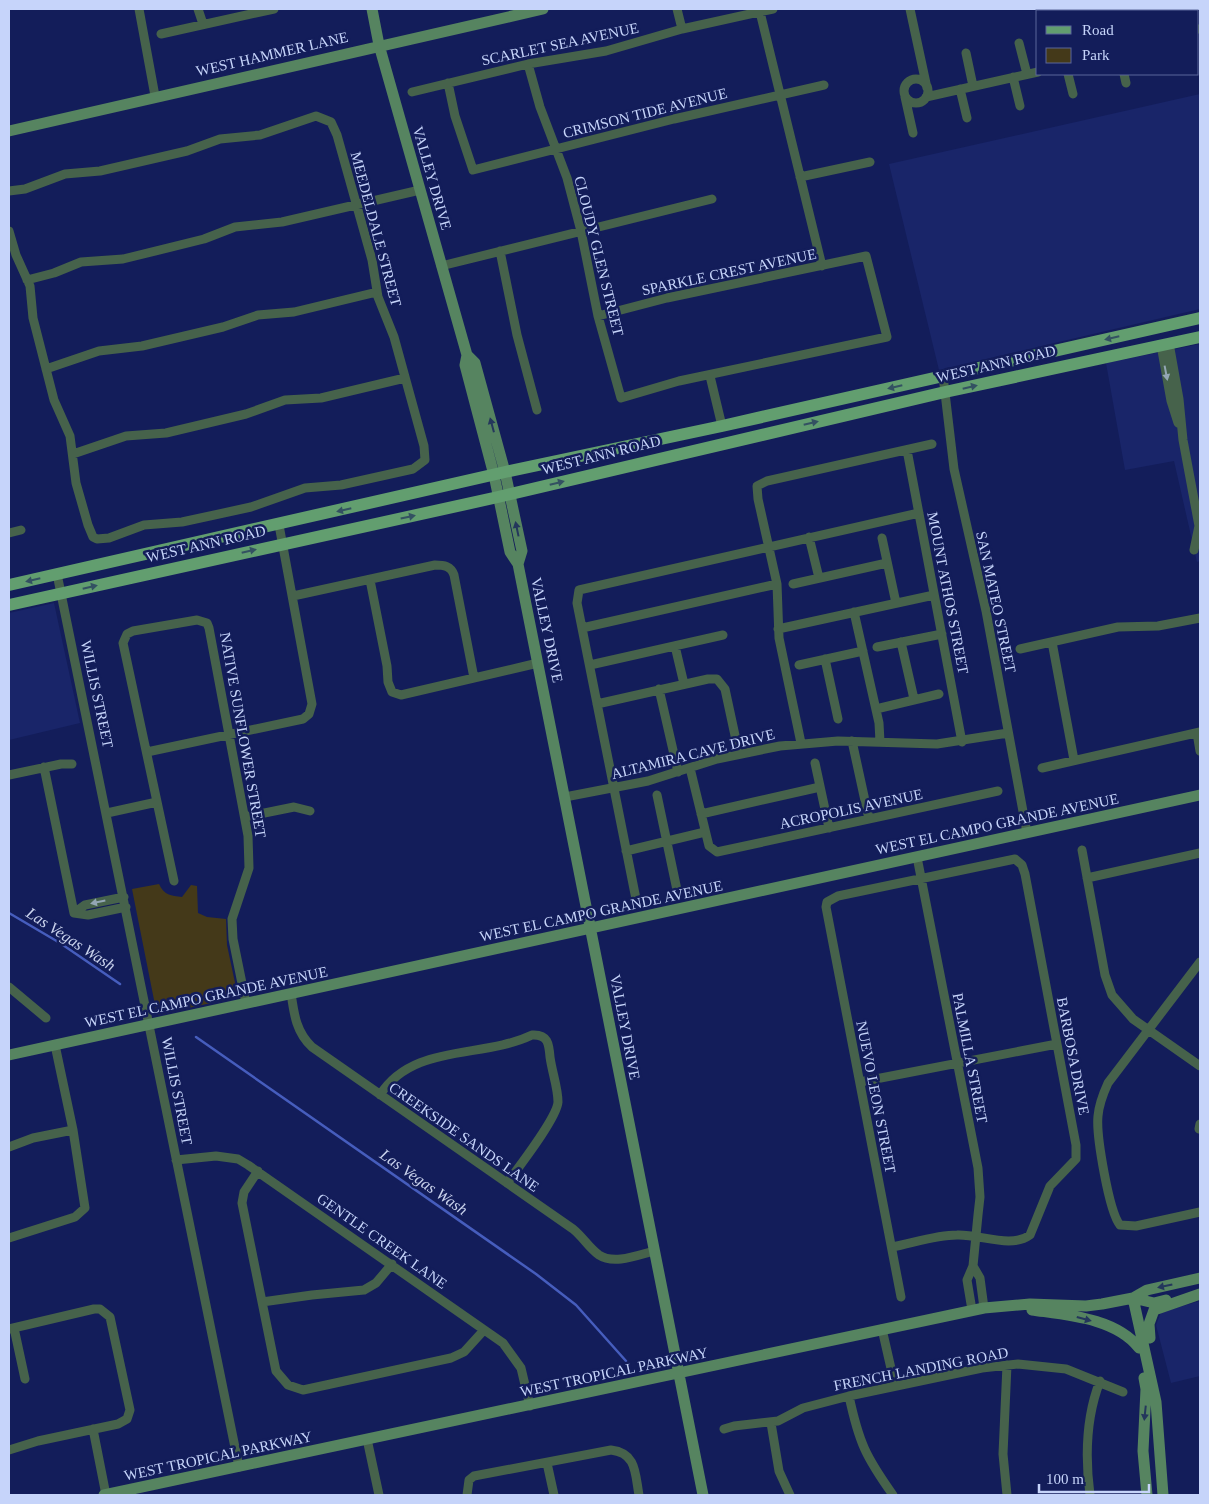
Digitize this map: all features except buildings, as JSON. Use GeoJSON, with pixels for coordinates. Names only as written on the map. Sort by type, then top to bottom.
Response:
{"type":"FeatureCollection","features":[{"type":"Feature","properties":{"kind":"main road","name":"WEST ANN ROAD"},"geometry":{"type":"LineString","coordinates":[[9,585],[279,525],[499,473],[722,426],[1200,320]]}},
{"type":"Feature","properties":{"kind":"main road"},"geometry":{"type":"LineString","coordinates":[[1165,344],[1179,331],[1200,320]]}},
{"type":"Feature","properties":{"kind":"main road"},"geometry":{"type":"LineString","coordinates":[[1115,354],[1151,339],[1160,328]]}},
{"type":"Feature","properties":{"kind":"main road","name":"WEST ANN ROAD"},"geometry":{"type":"LineString","coordinates":[[9,605],[283,543],[504,496],[678,453],[945,392],[1200,337]]}},
{"type":"Feature","properties":{"kind":"main road"},"geometry":{"type":"LineString","coordinates":[[678,453],[679,445],[718,434],[722,426],[764,434]]}},
{"type":"Feature","properties":{"kind":"street"},"geometry":{"type":"LineString","coordinates":[[139,9],[155,96]]}},
{"type":"Feature","properties":{"kind":"street"},"geometry":{"type":"LineString","coordinates":[[198,9],[203,24]]}},
{"type":"Feature","properties":{"kind":"street"},"geometry":{"type":"LineString","coordinates":[[161,34],[274,9]]}},
{"type":"Feature","properties":{"kind":"street","name":"VALLEY DRIVE"},"geometry":{"type":"LineString","coordinates":[[372,9],[379,45],[466,355],[475,363],[504,496],[510,552],[518,564],[704,1495]]}},
{"type":"Feature","properties":{"kind":"street","name":"WEST HAMMER LANE"},"geometry":{"type":"LineString","coordinates":[[9,131],[155,96],[543,9]]}},
{"type":"Feature","properties":{"kind":"street"},"geometry":{"type":"LineString","coordinates":[[677,9],[682,29]]}},
{"type":"Feature","properties":{"kind":"street","name":"SCARLET SEA AVENUE"},"geometry":{"type":"LineString","coordinates":[[412,92],[528,64],[606,51],[682,29],[773,9]]}},
{"type":"Feature","properties":{"kind":"street"},"geometry":{"type":"LineString","coordinates":[[910,9],[927,92]]}},
{"type":"Feature","properties":{"kind":"street"},"geometry":{"type":"LineString","coordinates":[[760,12],[822,266]]}},
{"type":"Feature","properties":{"kind":"street"},"geometry":{"type":"LineString","coordinates":[[1019,43],[1026,74]]}},
{"type":"Feature","properties":{"kind":"street"},"geometry":{"type":"LineString","coordinates":[[966,53],[973,86]]}},
{"type":"Feature","properties":{"kind":"street","name":"CLOUDY GLEN STREET"},"geometry":{"type":"LineString","coordinates":[[528,64],[540,107],[567,178],[581,231],[598,316],[621,398],[679,381],[710,376]]}},
{"type":"Feature","properties":{"kind":"street"},"geometry":{"type":"LineString","coordinates":[[905,94],[909,101],[917,103],[927,92],[960,89],[1036,72]]}},
{"type":"Feature","properties":{"kind":"street"},"geometry":{"type":"LineString","coordinates":[[1068,75],[1073,94]]}},
{"type":"Feature","properties":{"kind":"street"},"geometry":{"type":"LineString","coordinates":[[1013,77],[1020,106]]}},
{"type":"Feature","properties":{"kind":"street"},"geometry":{"type":"LineString","coordinates":[[913,133],[905,86],[911,81],[923,82],[927,92]]}},
{"type":"Feature","properties":{"kind":"street","name":"CRIMSON TIDE AVENUE"},"geometry":{"type":"LineString","coordinates":[[448,84],[455,116],[473,170],[824,85]]}},
{"type":"Feature","properties":{"kind":"street"},"geometry":{"type":"LineString","coordinates":[[960,89],[967,118]]}},
{"type":"Feature","properties":{"kind":"street","name":"MEEDELDALE STREET"},"geometry":{"type":"LineString","coordinates":[[9,191],[25,188],[65,174],[100,171],[187,151],[220,139],[260,135],[281,130],[310,118],[328,119],[335,127],[372,260],[377,292],[394,336],[426,454],[422,463],[413,469],[341,486],[305,488],[251,507],[182,522],[144,525],[109,538],[97,540],[88,525],[76,483],[73,454]]}},
{"type":"Feature","properties":{"kind":"street"},"geometry":{"type":"LineString","coordinates":[[800,178],[870,162]]}},
{"type":"Feature","properties":{"kind":"street"},"geometry":{"type":"LineString","coordinates":[[28,280],[54,273],[81,262],[123,258],[204,239],[235,226],[282,222],[420,190]]}},
{"type":"Feature","properties":{"kind":"street"},"geometry":{"type":"LineString","coordinates":[[441,266],[712,199]]}},
{"type":"Feature","properties":{"kind":"street"},"geometry":{"type":"LineString","coordinates":[[9,231],[16,255],[28,280],[32,296],[33,318],[54,400],[70,436],[73,454],[120,438],[166,433],[246,414],[276,402],[321,398],[405,378]]}},
{"type":"Feature","properties":{"kind":"street"},"geometry":{"type":"LineString","coordinates":[[500,251],[517,335],[537,410]]}},
{"type":"Feature","properties":{"kind":"street","name":"SPARKLE CREST AVENUE"},"geometry":{"type":"LineString","coordinates":[[598,316],[667,298],[866,256],[886,337],[710,376]]}},
{"type":"Feature","properties":{"kind":"street"},"geometry":{"type":"LineString","coordinates":[[46,369],[99,351],[142,346],[223,328],[258,315],[294,312],[377,292]]}},
{"type":"Feature","properties":{"kind":"street"},"geometry":{"type":"LineString","coordinates":[[1165,344],[1171,401],[1183,440],[1199,526],[1194,550]]}},
{"type":"Feature","properties":{"kind":"street"},"geometry":{"type":"LineString","coordinates":[[710,376],[722,426]]}},
{"type":"Feature","properties":{"kind":"street","name":"SAN MATEO STREET"},"geometry":{"type":"LineString","coordinates":[[942,376],[954,468],[986,611],[1028,833]]}},
{"type":"Feature","properties":{"kind":"street"},"geometry":{"type":"LineString","coordinates":[[801,743],[778,629],[777,584],[758,499],[757,486],[767,481],[932,444]]}},
{"type":"Feature","properties":{"kind":"street","name":"MOUNT ATHOS STREET"},"geometry":{"type":"LineString","coordinates":[[907,450],[962,742]]}},
{"type":"Feature","properties":{"kind":"street"},"geometry":{"type":"LineString","coordinates":[[636,899],[582,628],[577,595],[582,588],[919,513]]}},
{"type":"Feature","properties":{"kind":"street"},"geometry":{"type":"LineString","coordinates":[[174,881],[147,752],[303,719],[309,714],[312,704],[279,525]]}},
{"type":"Feature","properties":{"kind":"street"},"geometry":{"type":"LineString","coordinates":[[9,533],[21,530]]}},
{"type":"Feature","properties":{"kind":"street"},"geometry":{"type":"LineString","coordinates":[[810,537],[819,578]]}},
{"type":"Feature","properties":{"kind":"street"},"geometry":{"type":"LineString","coordinates":[[882,538],[896,603]]}},
{"type":"Feature","properties":{"kind":"street"},"geometry":{"type":"LineString","coordinates":[[793,584],[887,563]]}},
{"type":"Feature","properties":{"kind":"street"},"geometry":{"type":"LineString","coordinates":[[293,596],[435,565],[447,567],[452,570],[454,575],[474,678]]}},
{"type":"Feature","properties":{"kind":"street","name":"WILLIS STREET"},"geometry":{"type":"LineString","coordinates":[[57,574],[239,1467]]}},
{"type":"Feature","properties":{"kind":"street"},"geometry":{"type":"LineString","coordinates":[[370,580],[387,666],[388,682],[392,692],[402,695],[538,663]]}},
{"type":"Feature","properties":{"kind":"street"},"geometry":{"type":"LineString","coordinates":[[582,628],[777,584]]}},
{"type":"Feature","properties":{"kind":"street"},"geometry":{"type":"LineString","coordinates":[[778,629],[934,594]]}},
{"type":"Feature","properties":{"kind":"street"},"geometry":{"type":"LineString","coordinates":[[854,612],[876,708],[880,742]]}},
{"type":"Feature","properties":{"kind":"street"},"geometry":{"type":"LineString","coordinates":[[1020,650],[1118,627],[1158,626],[1200,618]]}},
{"type":"Feature","properties":{"kind":"street","name":"NATIVE SUNFLOWER STREET"},"geometry":{"type":"LineString","coordinates":[[147,752],[124,648],[125,638],[127,634],[133,631],[190,620],[203,621],[209,628],[249,844],[249,868],[232,919],[246,1003]]}},
{"type":"Feature","properties":{"kind":"street"},"geometry":{"type":"LineString","coordinates":[[876,648],[942,634]]}},
{"type":"Feature","properties":{"kind":"street"},"geometry":{"type":"LineString","coordinates":[[590,666],[723,635]]}},
{"type":"Feature","properties":{"kind":"street"},"geometry":{"type":"LineString","coordinates":[[901,642],[914,699]]}},
{"type":"Feature","properties":{"kind":"street"},"geometry":{"type":"LineString","coordinates":[[1052,642],[1074,760]]}},
{"type":"Feature","properties":{"kind":"street"},"geometry":{"type":"LineString","coordinates":[[675,646],[684,684]]}},
{"type":"Feature","properties":{"kind":"street"},"geometry":{"type":"LineString","coordinates":[[799,665],[863,651]]}},
{"type":"Feature","properties":{"kind":"street"},"geometry":{"type":"LineString","coordinates":[[825,659],[838,719]]}},
{"type":"Feature","properties":{"kind":"street"},"geometry":{"type":"LineString","coordinates":[[597,704],[658,689],[717,679],[725,689],[739,754]]}},
{"type":"Feature","properties":{"kind":"street"},"geometry":{"type":"LineString","coordinates":[[658,689],[678,772]]}},
{"type":"Feature","properties":{"kind":"street"},"geometry":{"type":"LineString","coordinates":[[876,708],[939,694]]}},
{"type":"Feature","properties":{"kind":"street","name":"ALTAMIRA CAVE DRIVE"},"geometry":{"type":"LineString","coordinates":[[564,797],[613,788],[739,754],[801,743],[852,741],[930,744],[962,742],[1008,733]]}},
{"type":"Feature","properties":{"kind":"street"},"geometry":{"type":"LineString","coordinates":[[1042,768],[1198,733],[1200,751]]}},
{"type":"Feature","properties":{"kind":"street"},"geometry":{"type":"LineString","coordinates":[[852,741],[868,819]]}},
{"type":"Feature","properties":{"kind":"street"},"geometry":{"type":"LineString","coordinates":[[815,763],[829,828]]}},
{"type":"Feature","properties":{"kind":"street"},"geometry":{"type":"LineString","coordinates":[[9,775],[44,767],[72,764]]}},
{"type":"Feature","properties":{"kind":"street"},"geometry":{"type":"LineString","coordinates":[[44,767],[74,913]]}},
{"type":"Feature","properties":{"kind":"street"},"geometry":{"type":"LineString","coordinates":[[626,851],[705,832],[690,768]]}},
{"type":"Feature","properties":{"kind":"street"},"geometry":{"type":"LineString","coordinates":[[701,814],[820,787]]}},
{"type":"Feature","properties":{"kind":"street","name":"ACROPOLIS AVENUE"},"geometry":{"type":"LineString","coordinates":[[705,832],[711,849],[725,851],[998,791]]}},
{"type":"Feature","properties":{"kind":"street"},"geometry":{"type":"LineString","coordinates":[[657,795],[678,890]]}},
{"type":"Feature","properties":{"kind":"street","name":"WEST EL CAMPO GRANDE AVENUE"},"geometry":{"type":"LineString","coordinates":[[9,1055],[1200,795]]}},
{"type":"Feature","properties":{"kind":"street"},"geometry":{"type":"LineString","coordinates":[[107,813],[157,802]]}},
{"type":"Feature","properties":{"kind":"street"},"geometry":{"type":"LineString","coordinates":[[245,817],[294,808],[310,811]]}},
{"type":"Feature","properties":{"kind":"street"},"geometry":{"type":"LineString","coordinates":[[1082,850],[1106,975],[1112,995],[1125,1012],[1200,1066]]}},
{"type":"Feature","properties":{"kind":"street"},"geometry":{"type":"LineString","coordinates":[[1087,878],[1200,853]]}},
{"type":"Feature","properties":{"kind":"street","name":"PALMILLA STREET"},"geometry":{"type":"LineString","coordinates":[[917,857],[979,1183],[973,1266],[967,1277],[972,1310]]}},
{"type":"Feature","properties":{"kind":"street","name":"BARBOSA DRIVE"},"geometry":{"type":"LineString","coordinates":[[922,878],[1015,859],[1022,865],[1078,1153],[1076,1159],[1050,1186],[1030,1235],[1018,1242],[975,1237]]}},
{"type":"Feature","properties":{"kind":"street","name":"NUEVO LEON STREET"},"geometry":{"type":"LineString","coordinates":[[901,1297],[826,912],[827,902],[838,896],[922,878]]}},
{"type":"Feature","properties":{"kind":"street"},"geometry":{"type":"LineString","coordinates":[[74,913],[85,905],[124,897]]}},
{"type":"Feature","properties":{"kind":"street"},"geometry":{"type":"LineString","coordinates":[[74,913],[88,915],[126,907]]}},
{"type":"Feature","properties":{"kind":"street"},"geometry":{"type":"LineString","coordinates":[[1200,962],[1108,1083],[1102,1095],[1098,1118],[1100,1148],[1116,1221],[1120,1225],[1136,1226],[1200,1212]]}},
{"type":"Feature","properties":{"kind":"street"},"geometry":{"type":"LineString","coordinates":[[9,986],[46,1018]]}},
{"type":"Feature","properties":{"kind":"street","name":"CREEKSIDE SANDS LANE"},"geometry":{"type":"LineString","coordinates":[[291,993],[297,1026],[306,1041],[380,1095],[573,1229],[603,1256],[620,1259],[654,1251]]}},
{"type":"Feature","properties":{"kind":"street"},"geometry":{"type":"LineString","coordinates":[[380,1095],[394,1076],[418,1063],[532,1035],[540,1035],[546,1038],[550,1047],[557,1094],[556,1111],[507,1183]]}},
{"type":"Feature","properties":{"kind":"street"},"geometry":{"type":"LineString","coordinates":[[860,1082],[1057,1044]]}},
{"type":"Feature","properties":{"kind":"street"},"geometry":{"type":"LineString","coordinates":[[9,1238],[75,1217],[83,1211],[86,1202],[81,1187],[73,1130],[55,1045]]}},
{"type":"Feature","properties":{"kind":"street"},"geometry":{"type":"LineString","coordinates":[[9,1147],[32,1138],[73,1130]]}},
{"type":"Feature","properties":{"kind":"street","name":"GENTLE CREEK LANE"},"geometry":{"type":"LineString","coordinates":[[176,1160],[207,1156],[238,1159],[392,1264],[503,1343],[517,1360],[523,1375],[530,1406]]}},
{"type":"Feature","properties":{"kind":"street"},"geometry":{"type":"LineString","coordinates":[[258,1171],[244,1192],[242,1202],[276,1371],[288,1385],[303,1390],[452,1358],[464,1352],[484,1330]]}},
{"type":"Feature","properties":{"kind":"street"},"geometry":{"type":"LineString","coordinates":[[892,1247],[950,1236],[975,1237]]}},
{"type":"Feature","properties":{"kind":"street"},"geometry":{"type":"LineString","coordinates":[[262,1302],[364,1290],[381,1279],[392,1264]]}},
{"type":"Feature","properties":{"kind":"street","name":"PALMILLA STREET"},"geometry":{"type":"LineString","coordinates":[[973,1266],[979,1274],[984,1308]]}},
{"type":"Feature","properties":{"kind":"street","name":"WEST TROPICAL PARKWAY"},"geometry":{"type":"LineString","coordinates":[[105,1495],[530,1406],[972,1310],[1001,1305],[1086,1306],[1133,1298],[1146,1290],[1200,1278]]}},
{"type":"Feature","properties":{"kind":"street"},"geometry":{"type":"LineString","coordinates":[[968,1285],[981,1283]]}},
{"type":"Feature","properties":{"kind":"street"},"geometry":{"type":"LineString","coordinates":[[1159,1429],[1161,1405],[1149,1333],[1150,1317],[1159,1307],[1200,1294]]}},
{"type":"Feature","properties":{"kind":"street","name":"WEST TROPICAL PARKWAY"},"geometry":{"type":"LineString","coordinates":[[1133,1298],[1154,1303],[1200,1294]]}},
{"type":"Feature","properties":{"kind":"street"},"geometry":{"type":"LineString","coordinates":[[1133,1298],[1131,1310],[1146,1389],[1143,1451],[1147,1495]]}},
{"type":"Feature","properties":{"kind":"street"},"geometry":{"type":"LineString","coordinates":[[1133,1298],[1153,1384],[1159,1429],[1163,1495]]}},
{"type":"Feature","properties":{"kind":"street"},"geometry":{"type":"LineString","coordinates":[[1001,1305],[1072,1316],[1104,1325],[1126,1333],[1138,1348]]}},
{"type":"Feature","properties":{"kind":"street"},"geometry":{"type":"LineString","coordinates":[[9,1450],[38,1441],[118,1424],[128,1419],[130,1405],[112,1323],[110,1317],[104,1311],[94,1309],[11,1328],[25,1379]]}},
{"type":"Feature","properties":{"kind":"street"},"geometry":{"type":"LineString","coordinates":[[882,1329],[895,1386]]}},
{"type":"Feature","properties":{"kind":"street"},"geometry":{"type":"LineString","coordinates":[[1007,1365],[1003,1454],[1007,1495]]}},
{"type":"Feature","properties":{"kind":"street","name":"FRENCH LANDING ROAD"},"geometry":{"type":"LineString","coordinates":[[724,1429],[734,1426],[771,1423],[803,1408],[849,1396],[982,1368],[1007,1365],[1049,1366],[1066,1369],[1100,1381],[1123,1392]]}},
{"type":"Feature","properties":{"kind":"street"},"geometry":{"type":"LineString","coordinates":[[1090,1495],[1088,1425],[1093,1400],[1100,1381]]}},
{"type":"Feature","properties":{"kind":"street"},"geometry":{"type":"LineString","coordinates":[[849,1396],[861,1445],[867,1458],[892,1495]]}},
{"type":"Feature","properties":{"kind":"street"},"geometry":{"type":"LineString","coordinates":[[771,1423],[779,1471],[790,1495]]}},
{"type":"Feature","properties":{"kind":"street"},"geometry":{"type":"LineString","coordinates":[[93,1430],[105,1495]]}},
{"type":"Feature","properties":{"kind":"street"},"geometry":{"type":"LineString","coordinates":[[367,1440],[379,1495]]}},
{"type":"Feature","properties":{"kind":"street"},"geometry":{"type":"LineString","coordinates":[[468,1495],[469,1480],[474,1476],[611,1450],[623,1452],[631,1459],[639,1495]]}},
{"type":"Feature","properties":{"kind":"street"},"geometry":{"type":"LineString","coordinates":[[547,1463],[554,1495]]}},
{"type":"Feature","properties":{"kind":"shaded area"},"geometry":{"type":"Polygon","coordinates":[[[1200,94],[1200,309],[939,370],[889,164],[1200,94]]]}},
{"type":"Feature","properties":{"kind":"shaded area"},"geometry":{"type":"Polygon","coordinates":[[[1200,344],[1200,561],[1197,562],[1174,461],[1125,470],[1106,363],[1200,344]]]}},
{"type":"Feature","properties":{"kind":"shaded area"},"geometry":{"type":"Polygon","coordinates":[[[54,603],[80,723],[9,740],[9,613],[54,603]]]}},
{"type":"Feature","properties":{"kind":"shaded area"},"geometry":{"type":"Polygon","coordinates":[[[1200,1301],[1200,1376],[1171,1383],[1156,1325],[1161,1312],[1200,1301]]]}},
{"type":"Feature","properties":{"kind":"green space"},"geometry":{"type":"Polygon","coordinates":[[[159,884],[163,891],[168,894],[182,897],[191,885],[197,886],[198,913],[207,917],[226,919],[227,945],[238,997],[157,1015],[132,889],[159,884]]]}},
{"type":"Feature","properties":{"kind":"waterway","name":"Las Vegas Wash"},"geometry":{"type":"LineString","coordinates":[[9,913],[60,943],[120,984]]}},
{"type":"Feature","properties":{"kind":"waterway","name":"Las Vegas Wash"},"geometry":{"type":"LineString","coordinates":[[196,1037],[536,1274],[576,1305],[626,1361]]}}]}
